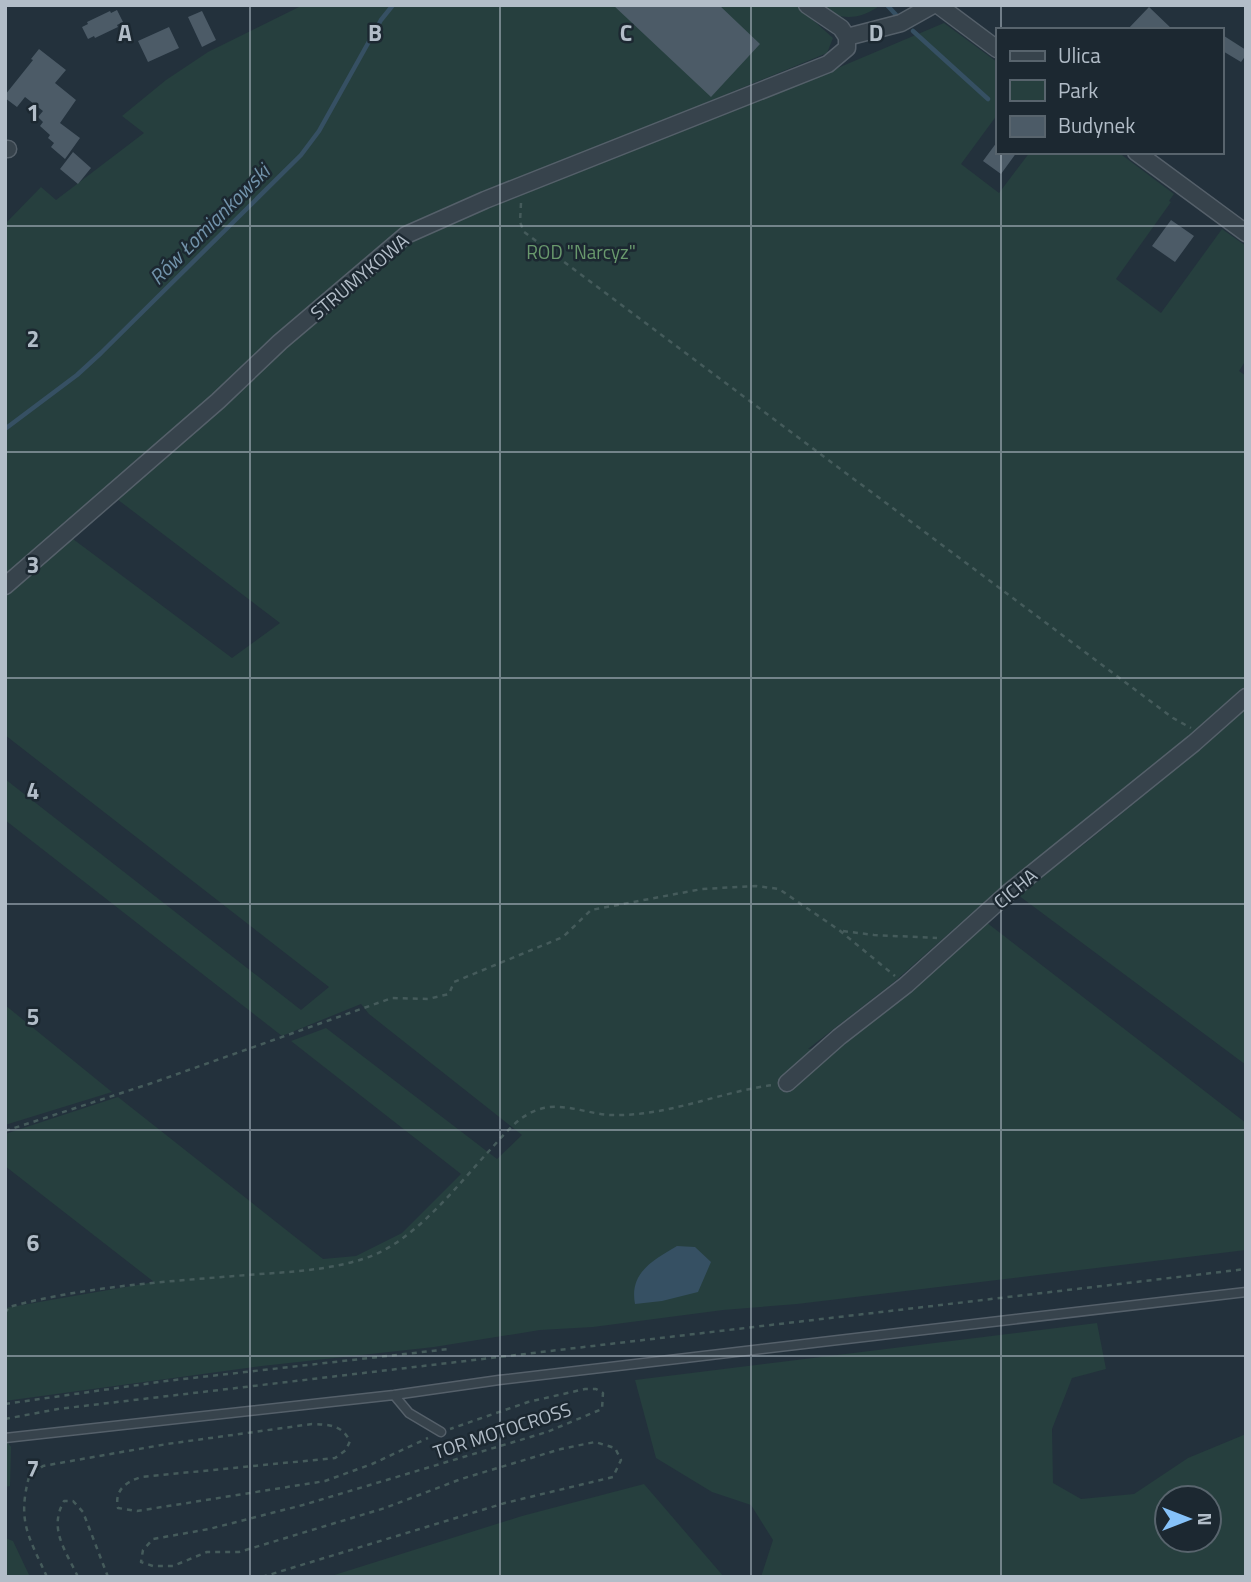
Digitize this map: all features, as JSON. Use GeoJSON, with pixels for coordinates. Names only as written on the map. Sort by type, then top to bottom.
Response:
{"type":"FeatureCollection","features":[{"type":"Feature","properties":{"kind":"street"},"geometry":{"type":"LineString","coordinates":[[807,5],[841,28],[847,37],[901,23],[936,5],[996,48]]}},
{"type":"Feature","properties":{"kind":"street","name":"STRUMYKOWA"},"geometry":{"type":"LineString","coordinates":[[5,586],[406,235],[485,200],[828,64],[847,48],[847,37]]}},
{"type":"Feature","properties":{"kind":"street"},"geometry":{"type":"LineString","coordinates":[[1139,154],[1246,233]]}},
{"type":"Feature","properties":{"kind":"street","name":"CICHA"},"geometry":{"type":"LineString","coordinates":[[788,1083],[839,1037],[906,985],[1008,893],[1194,743],[1246,697]]}},
{"type":"Feature","properties":{"kind":"lane"},"geometry":{"type":"LineString","coordinates":[[5,1438],[394,1395],[499,1380],[1246,1292]]}},
{"type":"Feature","properties":{"kind":"lane"},"geometry":{"type":"LineString","coordinates":[[394,1395],[409,1413],[441,1432]]}},
{"type":"Feature","properties":{"kind":"path"},"geometry":{"type":"LineString","coordinates":[[521,199],[520,222],[524,232],[1173,718],[1194,730]]}},
{"type":"Feature","properties":{"kind":"path"},"geometry":{"type":"LineString","coordinates":[[5,1131],[164,1079],[391,998],[428,999],[449,994],[454,982],[563,937],[591,910],[702,889],[779,889],[839,930],[906,985]]}},
{"type":"Feature","properties":{"kind":"path"},"geometry":{"type":"LineString","coordinates":[[839,930],[874,935],[930,937],[952,943]]}},
{"type":"Feature","properties":{"kind":"path"},"geometry":{"type":"LineString","coordinates":[[5,1313],[9,1307],[48,1297],[168,1281],[332,1268],[385,1251],[423,1221],[512,1126],[538,1109],[572,1107],[611,1115],[661,1110],[711,1100],[752,1087],[788,1083]]}},
{"type":"Feature","properties":{"kind":"path"},"geometry":{"type":"LineString","coordinates":[[5,1419],[58,1409],[1246,1269]]}},
{"type":"Feature","properties":{"kind":"path"},"geometry":{"type":"LineString","coordinates":[[5,1404],[156,1382],[449,1349]]}},
{"type":"Feature","properties":{"kind":"path","name":"TOR MOTOCROSS"},"geometry":{"type":"LineString","coordinates":[[47,1577],[24,1525],[23,1500],[29,1477],[43,1466],[167,1444],[312,1424],[335,1425],[345,1432],[350,1441],[346,1450],[335,1458],[141,1477],[126,1482],[116,1503],[118,1508],[137,1511],[325,1481],[372,1464],[441,1432],[528,1402],[585,1389],[596,1389],[603,1393],[602,1409],[547,1432],[303,1506],[209,1530],[153,1539],[143,1550],[141,1562],[153,1566],[173,1566],[206,1552],[240,1552],[385,1508],[461,1479],[595,1441],[615,1448],[621,1460],[612,1477],[597,1482],[505,1503],[262,1577]]}},
{"type":"Feature","properties":{"kind":"path"},"geometry":{"type":"LineString","coordinates":[[78,1577],[56,1528],[58,1511],[64,1501],[74,1501],[83,1512],[107,1577]]}},
{"type":"Feature","properties":{"kind":"green space"},"geometry":{"type":"Polygon","coordinates":[[[303,5],[796,5],[833,38],[827,53],[705,103],[709,108],[403,230],[5,577],[5,224],[41,187],[56,200],[144,133],[122,116],[166,80],[208,52],[303,5]]]}},
{"type":"Feature","properties":{"kind":"green space"},"geometry":{"type":"Polygon","coordinates":[[[822,5],[880,5],[858,16],[843,17],[828,11],[822,5]]]}},
{"type":"Feature","properties":{"kind":"green space","name":"ROD \"Narcyz\""},"geometry":{"type":"Polygon","coordinates":[[[944,23],[996,61],[996,116],[961,164],[999,193],[1028,154],[1121,154],[1174,194],[1116,279],[1161,313],[1222,229],[1246,246],[1246,360],[1239,371],[1246,376],[1246,687],[1095,817],[1006,883],[894,982],[808,1049],[844,1045],[986,922],[1246,1123],[1246,1250],[797,1304],[723,1310],[593,1327],[540,1330],[434,1347],[262,1366],[5,1401],[5,1308],[154,1282],[5,1166],[5,1134],[118,1097],[323,1259],[356,1256],[402,1233],[461,1174],[291,1041],[326,1028],[497,1159],[522,1135],[369,1014],[361,1004],[282,1036],[5,820],[5,779],[301,1010],[329,987],[5,735],[5,592],[69,536],[232,658],[280,623],[113,496],[408,238],[833,70],[944,23]]]}},
{"type":"Feature","properties":{"kind":"green space"},"geometry":{"type":"Polygon","coordinates":[[[1246,703],[1246,1065],[1018,895],[1204,746],[1246,703]]]}},
{"type":"Feature","properties":{"kind":"green space"},"geometry":{"type":"Polygon","coordinates":[[[5,1005],[112,1092],[5,1125],[5,1005]]]}},
{"type":"Feature","properties":{"kind":"green space"},"geometry":{"type":"Polygon","coordinates":[[[1097,1323],[1106,1369],[1072,1378],[1052,1429],[1053,1483],[1081,1499],[1134,1494],[1188,1458],[1246,1434],[1246,1577],[761,1577],[773,1540],[751,1505],[712,1492],[656,1458],[635,1380],[1097,1323]]]}},
{"type":"Feature","properties":{"kind":"green space"},"geometry":{"type":"Polygon","coordinates":[[[7,1441],[11,1447],[10,1486],[5,1487],[7,1441]]]}},
{"type":"Feature","properties":{"kind":"green space"},"geometry":{"type":"Polygon","coordinates":[[[644,1484],[724,1577],[328,1577],[522,1516],[644,1484]]]}},
{"type":"Feature","properties":{"kind":"green space"},"geometry":{"type":"Polygon","coordinates":[[[5,1538],[13,1541],[30,1577],[5,1577],[5,1538]]]}},
{"type":"Feature","properties":{"kind":"water"},"geometry":{"type":"Polygon","coordinates":[[[677,1246],[695,1247],[711,1262],[698,1292],[662,1301],[635,1304],[634,1293],[639,1276],[652,1262],[677,1246]]]}},
{"type":"Feature","properties":{"kind":"building"},"geometry":{"type":"Polygon","coordinates":[[[613,5],[719,5],[760,44],[711,97],[613,5]]]}},
{"type":"Feature","properties":{"kind":"building"},"geometry":{"type":"Polygon","coordinates":[[[1149,7],[1171,28],[1129,28],[1149,7]]]}},
{"type":"Feature","properties":{"kind":"building"},"geometry":{"type":"Polygon","coordinates":[[[117,10],[123,22],[117,25],[118,27],[88,39],[82,27],[88,24],[87,22],[117,10]]]}},
{"type":"Feature","properties":{"kind":"building"},"geometry":{"type":"Polygon","coordinates":[[[202,11],[216,40],[202,47],[188,17],[202,11]]]}},
{"type":"Feature","properties":{"kind":"building"},"geometry":{"type":"Polygon","coordinates":[[[169,27],[179,48],[148,62],[138,41],[169,27]]]}},
{"type":"Feature","properties":{"kind":"building"},"geometry":{"type":"Polygon","coordinates":[[[1223,35],[1246,50],[1241,62],[1223,51],[1223,35]]]}},
{"type":"Feature","properties":{"kind":"building"},"geometry":{"type":"Polygon","coordinates":[[[39,49],[66,70],[55,83],[76,100],[60,123],[80,138],[65,159],[51,147],[54,143],[48,138],[50,135],[40,126],[43,122],[38,117],[43,111],[25,97],[17,107],[5,98],[39,49]]]}},
{"type":"Feature","properties":{"kind":"building"},"geometry":{"type":"Polygon","coordinates":[[[996,143],[996,154],[1016,154],[1001,174],[983,161],[996,143]]]}},
{"type":"Feature","properties":{"kind":"building"},"geometry":{"type":"Polygon","coordinates":[[[73,152],[91,168],[78,184],[60,169],[73,152]]]}},
{"type":"Feature","properties":{"kind":"building"},"geometry":{"type":"Polygon","coordinates":[[[1171,220],[1194,236],[1175,262],[1152,246],[1171,220]]]}},
{"type":"Feature","properties":{"kind":"waterway","name":"Rów Łomiankowski"},"geometry":{"type":"LineString","coordinates":[[5,429],[77,375],[101,353],[301,155],[319,131],[381,20],[393,5]]}},
{"type":"Feature","properties":{"kind":"waterway","name":"Rów Łomiankowski"},"geometry":{"type":"LineString","coordinates":[[887,5],[898,17]]}},
{"type":"Feature","properties":{"kind":"waterway"},"geometry":{"type":"LineString","coordinates":[[913,31],[988,99]]}}]}
